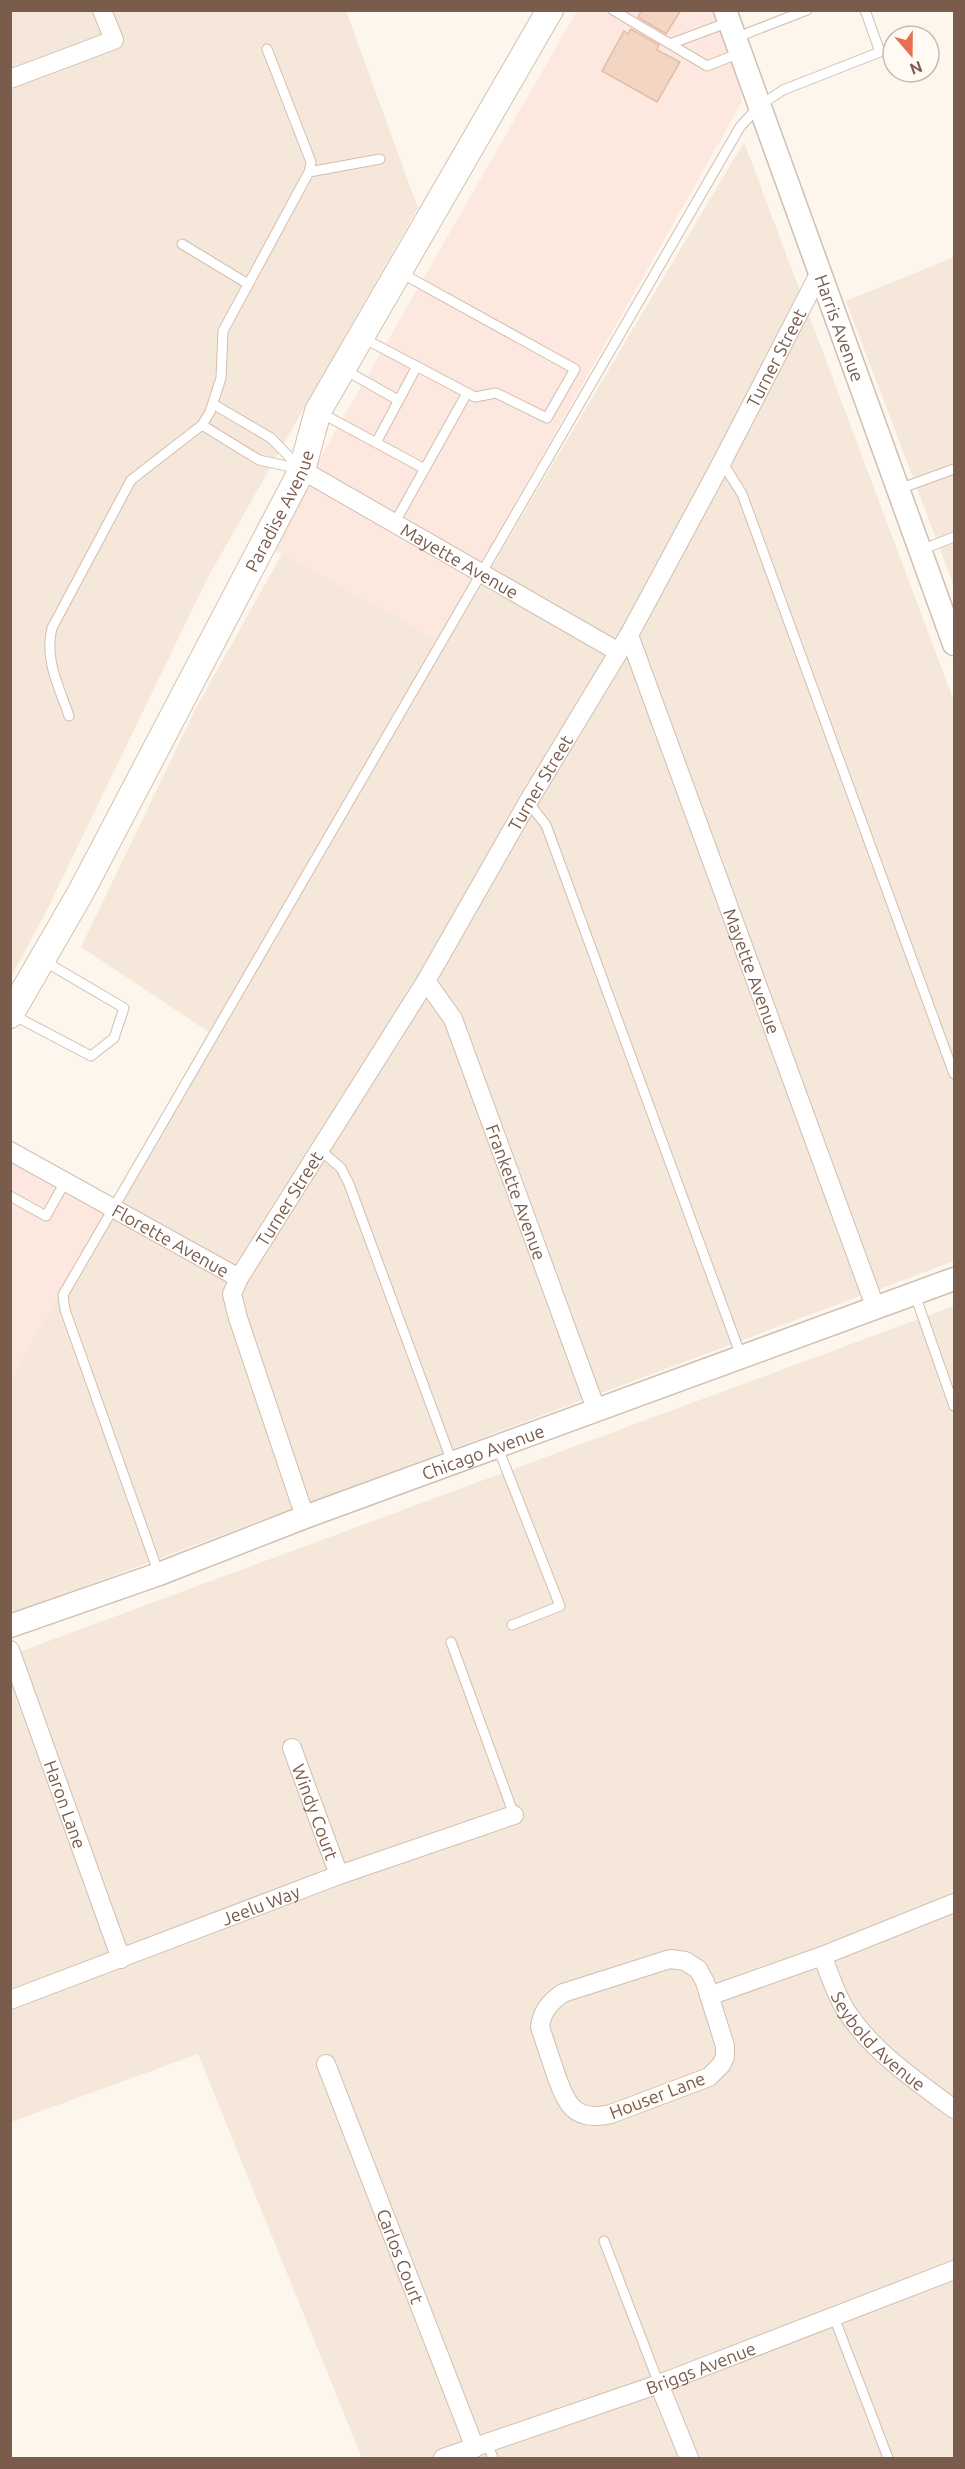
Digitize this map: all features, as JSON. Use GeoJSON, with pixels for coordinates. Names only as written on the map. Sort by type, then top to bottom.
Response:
{"type":"FeatureCollection","features":[{"type":"Feature","properties":{"kind":"main road","name":"Paradise Avenue"},"geometry":{"type":"LineString","coordinates":[[11,1014],[81,892],[302,470],[318,411],[550,10]]}},
{"type":"Feature","properties":{"kind":"street"},"geometry":{"type":"LineString","coordinates":[[10,79],[114,40],[102,10]]}},
{"type":"Feature","properties":{"kind":"street","name":"Harris Avenue"},"geometry":{"type":"LineString","coordinates":[[732,31],[954,644]]}},
{"type":"Feature","properties":{"kind":"street","name":"Turner Street"},"geometry":{"type":"LineString","coordinates":[[239,1278],[426,981],[528,802],[617,651],[629,635],[820,272]]}},
{"type":"Feature","properties":{"kind":"street","name":"Mayette Avenue"},"geometry":{"type":"LineString","coordinates":[[302,470],[617,651]]}},
{"type":"Feature","properties":{"kind":"street","name":"Mayette Avenue"},"geometry":{"type":"LineString","coordinates":[[629,635],[876,1309]]}},
{"type":"Feature","properties":{"kind":"street","name":"Frankette Avenue"},"geometry":{"type":"LineString","coordinates":[[426,981],[453,1019],[596,1409]]}},
{"type":"Feature","properties":{"kind":"street","name":"Florette Avenue"},"geometry":{"type":"LineString","coordinates":[[10,1151],[239,1278],[232,1294],[238,1318],[305,1517]]}},
{"type":"Feature","properties":{"kind":"street","name":"Chicago Avenue"},"geometry":{"type":"LineString","coordinates":[[10,1626],[159,1574],[452,1462],[954,1279]]}},
{"type":"Feature","properties":{"kind":"street","name":"Haron Lane"},"geometry":{"type":"LineString","coordinates":[[10,1650],[121,1959]]}},
{"type":"Feature","properties":{"kind":"street","name":"Windy Court"},"geometry":{"type":"LineString","coordinates":[[292,1748],[339,1875]]}},
{"type":"Feature","properties":{"kind":"street","name":"Jeelu Way"},"geometry":{"type":"LineString","coordinates":[[10,2000],[339,1875],[513,1815]]}},
{"type":"Feature","properties":{"kind":"street"},"geometry":{"type":"LineString","coordinates":[[709,1996],[822,1956],[954,1903]]}},
{"type":"Feature","properties":{"kind":"street","name":"Seybold Avenue"},"geometry":{"type":"LineString","coordinates":[[822,1956],[846,2010],[862,2033],[885,2057],[954,2109]]}},
{"type":"Feature","properties":{"kind":"street","name":"Houser Lane"},"geometry":{"type":"LineString","coordinates":[[670,1959],[685,1961],[698,1970],[709,1996],[724,2046],[725,2057],[721,2065],[709,2077],[610,2115],[596,2118],[577,2112],[566,2102],[540,2027],[542,2014],[552,2001],[563,1993],[670,1959]]}},
{"type":"Feature","properties":{"kind":"street","name":"Carlos Court"},"geometry":{"type":"LineString","coordinates":[[326,2064],[485,2450]]}},
{"type":"Feature","properties":{"kind":"street","name":"Briggs Avenue"},"geometry":{"type":"LineString","coordinates":[[443,2458],[485,2450],[954,2270]]}},
{"type":"Feature","properties":{"kind":"street"},"geometry":{"type":"LineString","coordinates":[[659,2384],[689,2458]]}},
{"type":"Feature","properties":{"kind":"lane"},"geometry":{"type":"LineString","coordinates":[[613,10],[707,66],[732,31]]}},
{"type":"Feature","properties":{"kind":"lane"},"geometry":{"type":"LineString","coordinates":[[670,44],[732,31],[807,10]]}},
{"type":"Feature","properties":{"kind":"lane"},"geometry":{"type":"LineString","coordinates":[[159,1574],[65,1310],[63,1294],[734,137],[759,106],[783,90],[880,52],[865,10]]}},
{"type":"Feature","properties":{"kind":"lane"},"geometry":{"type":"LineString","coordinates":[[69,716],[51,662],[48,644],[52,628],[131,480],[202,425],[213,404],[221,378],[223,331],[309,172],[310,162],[267,49]]}},
{"type":"Feature","properties":{"kind":"lane"},"geometry":{"type":"LineString","coordinates":[[309,172],[380,159]]}},
{"type":"Feature","properties":{"kind":"lane"},"geometry":{"type":"LineString","coordinates":[[182,244],[248,284]]}},
{"type":"Feature","properties":{"kind":"lane"},"geometry":{"type":"LineString","coordinates":[[362,337],[475,397],[496,393],[547,418],[575,369],[399,272]]}},
{"type":"Feature","properties":{"kind":"lane"},"geometry":{"type":"LineString","coordinates":[[376,443],[417,366]]}},
{"type":"Feature","properties":{"kind":"lane"},"geometry":{"type":"LineString","coordinates":[[343,369],[398,400]]}},
{"type":"Feature","properties":{"kind":"lane"},"geometry":{"type":"LineString","coordinates":[[394,524],[467,393]]}},
{"type":"Feature","properties":{"kind":"lane"},"geometry":{"type":"LineString","coordinates":[[213,404],[271,438],[302,470]]}},
{"type":"Feature","properties":{"kind":"lane"},"geometry":{"type":"LineString","coordinates":[[318,411],[425,470]]}},
{"type":"Feature","properties":{"kind":"lane"},"geometry":{"type":"LineString","coordinates":[[202,425],[259,460],[302,470]]}},
{"type":"Feature","properties":{"kind":"lane"},"geometry":{"type":"LineString","coordinates":[[722,462],[742,494],[954,1074]]}},
{"type":"Feature","properties":{"kind":"lane"},"geometry":{"type":"LineString","coordinates":[[899,489],[954,469]]}},
{"type":"Feature","properties":{"kind":"lane"},"geometry":{"type":"LineString","coordinates":[[921,550],[954,537]]}},
{"type":"Feature","properties":{"kind":"lane"},"geometry":{"type":"LineString","coordinates":[[528,802],[546,825],[741,1357]]}},
{"type":"Feature","properties":{"kind":"lane"},"geometry":{"type":"LineString","coordinates":[[11,1014],[91,1056],[114,1038],[124,1008],[42,960]]}},
{"type":"Feature","properties":{"kind":"lane"},"geometry":{"type":"LineString","coordinates":[[320,1150],[341,1167],[349,1184],[452,1462]]}},
{"type":"Feature","properties":{"kind":"lane"},"geometry":{"type":"LineString","coordinates":[[10,1196],[46,1216],[65,1182]]}},
{"type":"Feature","properties":{"kind":"lane"},"geometry":{"type":"LineString","coordinates":[[915,1294],[954,1406]]}},
{"type":"Feature","properties":{"kind":"lane"},"geometry":{"type":"LineString","coordinates":[[497,1446],[560,1606],[512,1625]]}},
{"type":"Feature","properties":{"kind":"lane"},"geometry":{"type":"LineString","coordinates":[[450,1642],[513,1815]]}},
{"type":"Feature","properties":{"kind":"lane"},"geometry":{"type":"LineString","coordinates":[[604,2241],[659,2384]]}},
{"type":"Feature","properties":{"kind":"lane"},"geometry":{"type":"LineString","coordinates":[[834,2317],[888,2458]]}},
{"type":"Feature","properties":{"kind":"shaded area"},"geometry":{"type":"Polygon","coordinates":[[[11,11],[346,11],[418,208],[207,579],[46,912],[11,977],[11,11]]]}},
{"type":"Feature","properties":{"kind":"shaded area"},"geometry":{"type":"Polygon","coordinates":[[[577,11],[737,11],[742,102],[438,640],[269,547],[577,11]]]}},
{"type":"Feature","properties":{"kind":"shaded area"},"geometry":{"type":"Polygon","coordinates":[[[744,142],[954,701],[954,1261],[11,1614],[11,1378],[209,1032],[81,947],[197,706],[282,554],[446,644],[744,142]]]}},
{"type":"Feature","properties":{"kind":"shaded area"},"geometry":{"type":"Polygon","coordinates":[[[954,257],[954,586],[846,301],[954,257]]]}},
{"type":"Feature","properties":{"kind":"shaded area"},"geometry":{"type":"Polygon","coordinates":[[[11,1144],[112,1202],[11,1378],[11,1144]]]}},
{"type":"Feature","properties":{"kind":"shaded area"},"geometry":{"type":"Polygon","coordinates":[[[954,1306],[954,2458],[362,2458],[198,2054],[11,2122],[11,1655],[954,1306]]]}},
{"type":"Feature","properties":{"kind":"building"},"geometry":{"type":"Polygon","coordinates":[[[642,10],[681,10],[666,34],[638,17],[642,10]]]}},
{"type":"Feature","properties":{"kind":"building"},"geometry":{"type":"Polygon","coordinates":[[[631,29],[659,45],[657,50],[680,62],[657,102],[602,71],[624,31],[628,34],[631,29]]]}}]}
